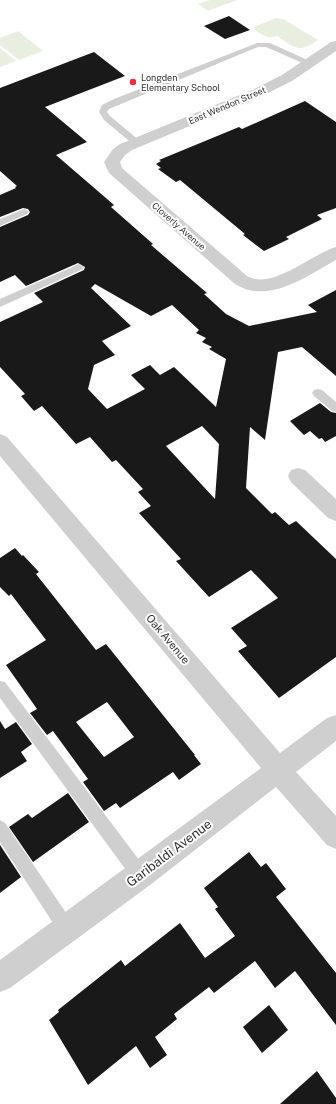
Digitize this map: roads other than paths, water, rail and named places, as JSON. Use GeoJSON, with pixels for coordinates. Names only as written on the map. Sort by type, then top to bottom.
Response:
{"type":"FeatureCollection","features":[{"type":"Feature","properties":{"kind":"street","name":"East Wendon Street"},"geometry":{"type":"LineString","coordinates":[[114,157],[126,147],[287,78],[336,45]]}},
{"type":"Feature","properties":{"kind":"street","name":"Cloverly Avenue"},"geometry":{"type":"LineString","coordinates":[[114,157],[112,162],[115,170],[241,280],[249,285],[270,285],[282,281],[336,253]]}},
{"type":"Feature","properties":{"kind":"street","name":"Oak Avenue"},"geometry":{"type":"LineString","coordinates":[[0,442],[278,770],[336,836]]}},
{"type":"Feature","properties":{"kind":"street"},"geometry":{"type":"LineString","coordinates":[[298,476],[336,512]]}},
{"type":"Feature","properties":{"kind":"street","name":"Garibaldi Avenue"},"geometry":{"type":"LineString","coordinates":[[0,978],[140,875],[336,726]]}},
{"type":"Feature","properties":{"kind":"lane"},"geometry":{"type":"LineString","coordinates":[[137,143],[107,118],[103,112],[105,107],[257,45],[267,45],[310,63]]}},
{"type":"Feature","properties":{"kind":"lane"},"geometry":{"type":"LineString","coordinates":[[0,223],[24,212]]}},
{"type":"Feature","properties":{"kind":"lane"},"geometry":{"type":"LineString","coordinates":[[0,303],[79,267]]}},
{"type":"Feature","properties":{"kind":"lane"},"geometry":{"type":"LineString","coordinates":[[318,392],[336,408]]}},
{"type":"Feature","properties":{"kind":"lane"},"geometry":{"type":"LineString","coordinates":[[0,687],[140,875]]}},
{"type":"Feature","properties":{"kind":"lane"},"geometry":{"type":"LineString","coordinates":[[0,828],[67,929]]}},
{"type":"Feature","properties":{"kind":"place","name":"Longden Elementary School"},"geometry":{"type":"Point","coordinates":[133,82]}}]}
